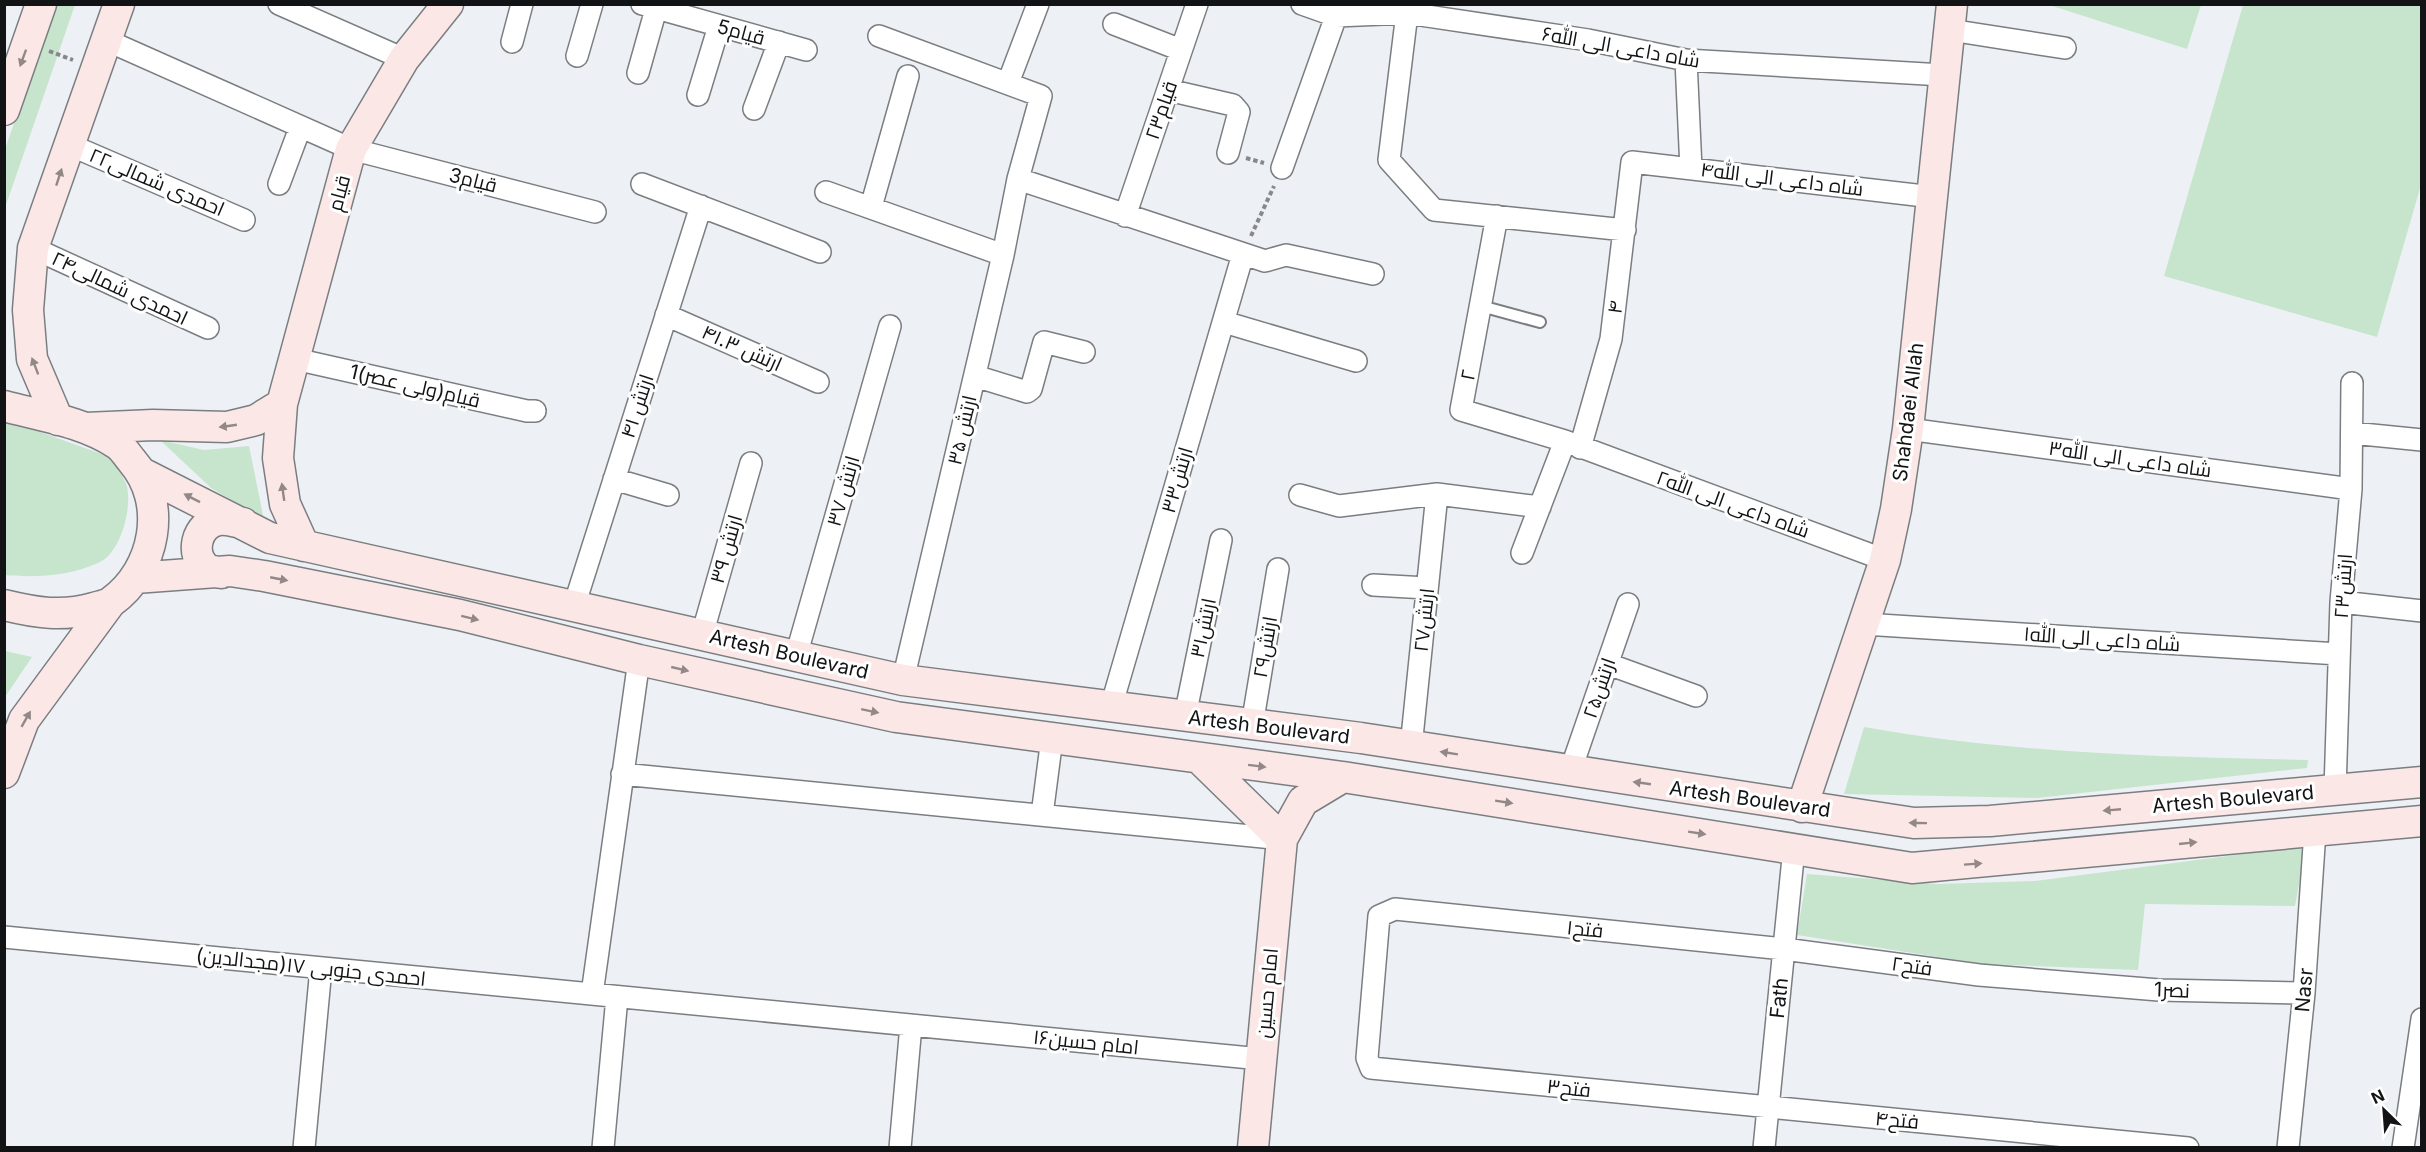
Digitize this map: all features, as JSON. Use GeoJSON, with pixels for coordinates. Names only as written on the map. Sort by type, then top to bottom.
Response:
{"type":"FeatureCollection","features":[{"type":"Feature","properties":{"kind":"main road"},"geometry":{"type":"LineString","coordinates":[[4,110],[41,4]]}},
{"type":"Feature","properties":{"kind":"main road"},"geometry":{"type":"LineString","coordinates":[[71,424],[32,359],[17,296],[119,4]]}},
{"type":"Feature","properties":{"kind":"main road","name":"قیام"},"geometry":{"type":"LineString","coordinates":[[304,546],[285,504],[278,458],[282,404],[351,149],[404,59],[448,4]]}},
{"type":"Feature","properties":{"kind":"main road","name":"Shahdaei Allah"},"geometry":{"type":"LineString","coordinates":[[1802,807],[1885,560],[1896,509],[1908,429],[1933,197],[1943,75],[1951,17]]}},
{"type":"Feature","properties":{"kind":"main road"},"geometry":{"type":"LineString","coordinates":[[71,424],[227,427],[256,420],[282,404]]}},
{"type":"Feature","properties":{"kind":"main road"},"geometry":{"type":"LineString","coordinates":[[4,406],[71,424],[118,445],[142,473],[154,507],[151,545],[135,578],[110,603],[24,720],[4,773]]}},
{"type":"Feature","properties":{"kind":"main road","name":"Artesh Boulevard"},"geometry":{"type":"LineString","coordinates":[[142,473],[270,538],[903,680],[1252,724],[1914,823],[1990,821],[2421,782]]}},
{"type":"Feature","properties":{"kind":"main road"},"geometry":{"type":"LineString","coordinates":[[221,573],[207,568],[198,555],[196,543],[200,532],[209,523],[220,519],[243,523]]}},
{"type":"Feature","properties":{"kind":"main road","name":"Artesh Boulevard"},"geometry":{"type":"LineString","coordinates":[[135,578],[230,572],[264,576],[449,613],[639,660],[896,717],[1343,777],[1912,868],[2421,821]]}},
{"type":"Feature","properties":{"kind":"main road"},"geometry":{"type":"LineString","coordinates":[[4,605],[35,612],[72,614],[110,603]]}},
{"type":"Feature","properties":{"kind":"main road"},"geometry":{"type":"LineString","coordinates":[[1199,758],[1282,838],[1303,801],[1343,777]]}},
{"type":"Feature","properties":{"kind":"main road","name":"امام حسین"},"geometry":{"type":"LineString","coordinates":[[1252,1148],[1282,838]]}},
{"type":"Feature","properties":{"kind":"street"},"geometry":{"type":"LineString","coordinates":[[279,4],[404,59]]}},
{"type":"Feature","properties":{"kind":"street"},"geometry":{"type":"LineString","coordinates":[[512,42],[522,4]]}},
{"type":"Feature","properties":{"kind":"street"},"geometry":{"type":"LineString","coordinates":[[577,56],[592,4]]}},
{"type":"Feature","properties":{"kind":"street"},"geometry":{"type":"LineString","coordinates":[[879,36],[1008,83],[1038,4]]}},
{"type":"Feature","properties":{"kind":"street","name":"قیام۲۳"},"geometry":{"type":"LineString","coordinates":[[1125,216],[1197,4]]}},
{"type":"Feature","properties":{"kind":"street","name":"شاه داعی الی الله۶"},"geometry":{"type":"LineString","coordinates":[[1302,4],[1336,16],[1409,9],[1588,40],[1686,60],[1943,75]]}},
{"type":"Feature","properties":{"kind":"street"},"geometry":{"type":"LineString","coordinates":[[638,74],[662,8]]}},
{"type":"Feature","properties":{"kind":"street","name":"قیام5"},"geometry":{"type":"LineString","coordinates":[[662,8],[806,50]]}},
{"type":"Feature","properties":{"kind":"street"},"geometry":{"type":"LineString","coordinates":[[1409,9],[1389,160],[1434,210],[1625,230]]}},
{"type":"Feature","properties":{"kind":"street"},"geometry":{"type":"LineString","coordinates":[[1282,168],[1336,16]]}},
{"type":"Feature","properties":{"kind":"street"},"geometry":{"type":"LineString","coordinates":[[1951,17],[2066,48]]}},
{"type":"Feature","properties":{"kind":"street"},"geometry":{"type":"LineString","coordinates":[[1114,24],[1181,50]]}},
{"type":"Feature","properties":{"kind":"street"},"geometry":{"type":"LineString","coordinates":[[698,94],[719,26]]}},
{"type":"Feature","properties":{"kind":"street","name":"قیام3"},"geometry":{"type":"LineString","coordinates":[[106,40],[351,149],[595,212]]}},
{"type":"Feature","properties":{"kind":"street"},"geometry":{"type":"LineString","coordinates":[[754,109],[779,42]]}},
{"type":"Feature","properties":{"kind":"street"},"geometry":{"type":"LineString","coordinates":[[1686,60],[1691,169]]}},
{"type":"Feature","properties":{"kind":"street"},"geometry":{"type":"LineString","coordinates":[[871,207],[908,76]]}},
{"type":"Feature","properties":{"kind":"street","name":"ارتش ۳۵"},"geometry":{"type":"LineString","coordinates":[[903,680],[1003,255],[1018,179],[1041,96],[1008,83]]}},
{"type":"Feature","properties":{"kind":"street"},"geometry":{"type":"LineString","coordinates":[[1168,90],[1233,105],[1239,112],[1228,153]]}},
{"type":"Feature","properties":{"kind":"street"},"geometry":{"type":"LineString","coordinates":[[279,184],[300,128]]}},
{"type":"Feature","properties":{"kind":"street","name":"احمدی شمالی۲۲"},"geometry":{"type":"LineString","coordinates":[[70,145],[244,219]]}},
{"type":"Feature","properties":{"kind":"street","name":"شاه داعی الی الله۴"},"geometry":{"type":"LineString","coordinates":[[1632,162],[1933,197]]}},
{"type":"Feature","properties":{"kind":"street","name":"۴"},"geometry":{"type":"LineString","coordinates":[[1522,553],[1540,507],[1573,445],[1611,339],[1632,162]]}},
{"type":"Feature","properties":{"kind":"street"},"geometry":{"type":"LineString","coordinates":[[1018,179],[1265,261],[1286,255],[1373,274]]}},
{"type":"Feature","properties":{"kind":"street"},"geometry":{"type":"LineString","coordinates":[[642,184],[820,252]]}},
{"type":"Feature","properties":{"kind":"street"},"geometry":{"type":"LineString","coordinates":[[826,192],[1003,255]]}},
{"type":"Feature","properties":{"kind":"street","name":"ارتش ۴۱"},"geometry":{"type":"LineString","coordinates":[[574,606],[701,206]]}},
{"type":"Feature","properties":{"kind":"street","name":"۲"},"geometry":{"type":"LineString","coordinates":[[1497,216],[1461,410],[1573,445]]}},
{"type":"Feature","properties":{"kind":"street","name":"احمدی شمالی۲۴"},"geometry":{"type":"LineString","coordinates":[[33,248],[208,328]]}},
{"type":"Feature","properties":{"kind":"street","name":"ارتش۳۳"},"geometry":{"type":"LineString","coordinates":[[1111,707],[1243,254]]}},
{"type":"Feature","properties":{"kind":"street","name":"ارتش ۴۱.۳"},"geometry":{"type":"LineString","coordinates":[[666,315],[818,382]]}},
{"type":"Feature","properties":{"kind":"street"},"geometry":{"type":"LineString","coordinates":[[1224,322],[1356,361]]}},
{"type":"Feature","properties":{"kind":"street","name":"ارتش ۳۷"},"geometry":{"type":"LineString","coordinates":[[796,656],[890,326]]}},
{"type":"Feature","properties":{"kind":"street"},"geometry":{"type":"LineString","coordinates":[[975,376],[1028,392],[1031,389],[1044,342],[1084,352]]}},
{"type":"Feature","properties":{"kind":"street","name":"قیام(ولی عصر)1"},"geometry":{"type":"LineString","coordinates":[[295,359],[535,411]]}},
{"type":"Feature","properties":{"kind":"street","name":"ارتش۲۳"},"geometry":{"type":"LineString","coordinates":[[2335,790],[2341,602],[2351,489],[2352,383]]}},
{"type":"Feature","properties":{"kind":"street","name":"شاه داعی الی الله۳"},"geometry":{"type":"LineString","coordinates":[[1908,429],[2351,489]]}},
{"type":"Feature","properties":{"kind":"street"},"geometry":{"type":"LineString","coordinates":[[2352,433],[2421,440]]}},
{"type":"Feature","properties":{"kind":"street","name":"شاه داعی الی الله۲"},"geometry":{"type":"LineString","coordinates":[[1573,445],[1885,560]]}},
{"type":"Feature","properties":{"kind":"street","name":"ارتش ۳۹"},"geometry":{"type":"LineString","coordinates":[[702,635],[751,464]]}},
{"type":"Feature","properties":{"kind":"street"},"geometry":{"type":"LineString","coordinates":[[615,479],[668,495]]}},
{"type":"Feature","properties":{"kind":"street"},"geometry":{"type":"LineString","coordinates":[[1300,495],[1339,506],[1437,494],[1540,507]]}},
{"type":"Feature","properties":{"kind":"street","name":"ارتش۲۷"},"geometry":{"type":"LineString","coordinates":[[1411,747],[1437,494]]}},
{"type":"Feature","properties":{"kind":"street","name":"ارتش۳۱"},"geometry":{"type":"LineString","coordinates":[[1185,716],[1221,540]]}},
{"type":"Feature","properties":{"kind":"street","name":"ارتش۲۹"},"geometry":{"type":"LineString","coordinates":[[1252,724],[1278,569]]}},
{"type":"Feature","properties":{"kind":"street"},"geometry":{"type":"LineString","coordinates":[[1373,585],[1427,588]]}},
{"type":"Feature","properties":{"kind":"street"},"geometry":{"type":"LineString","coordinates":[[2341,602],[2421,611]]}},
{"type":"Feature","properties":{"kind":"street","name":"ارتش۲۵"},"geometry":{"type":"LineString","coordinates":[[1570,772],[1628,604]]}},
{"type":"Feature","properties":{"kind":"street","name":"شاه داعی الی الله۱"},"geometry":{"type":"LineString","coordinates":[[1864,624],[2339,654]]}},
{"type":"Feature","properties":{"kind":"street"},"geometry":{"type":"LineString","coordinates":[[592,994],[639,660]]}},
{"type":"Feature","properties":{"kind":"street"},"geometry":{"type":"LineString","coordinates":[[1608,664],[1696,696]]}},
{"type":"Feature","properties":{"kind":"street"},"geometry":{"type":"LineString","coordinates":[[1042,815],[1052,738]]}},
{"type":"Feature","properties":{"kind":"street"},"geometry":{"type":"LineString","coordinates":[[622,774],[1282,838]]}},
{"type":"Feature","properties":{"kind":"street","name":"Nasr"},"geometry":{"type":"LineString","coordinates":[[2288,1148],[2304,993],[2315,831]]}},
{"type":"Feature","properties":{"kind":"street","name":"Fath"},"geometry":{"type":"LineString","coordinates":[[1764,1148],[1794,848]]}},
{"type":"Feature","properties":{"kind":"street","name":"۱فتح"},"geometry":{"type":"LineString","coordinates":[[1371,1068],[1367,1058],[1379,916],[1395,909],[1784,949]]}},
{"type":"Feature","properties":{"kind":"street","name":"احمدی جنوبی ۱۷(مجدالدین)"},"geometry":{"type":"LineString","coordinates":[[4,937],[617,997]]}},
{"type":"Feature","properties":{"kind":"street","name":"۲فتح"},"geometry":{"type":"LineString","coordinates":[[1784,949],[1979,975],[2040,980]]}},
{"type":"Feature","properties":{"kind":"street"},"geometry":{"type":"LineString","coordinates":[[304,1148],[321,968]]}},
{"type":"Feature","properties":{"kind":"street","name":"1نصر"},"geometry":{"type":"LineString","coordinates":[[2040,980],[2159,990],[2304,993]]}},
{"type":"Feature","properties":{"kind":"street"},"geometry":{"type":"LineString","coordinates":[[603,1148],[617,997]]}},
{"type":"Feature","properties":{"kind":"street","name":"امام حسین۱۶"},"geometry":{"type":"LineString","coordinates":[[617,997],[1261,1059]]}},
{"type":"Feature","properties":{"kind":"street"},"geometry":{"type":"LineString","coordinates":[[2403,1148],[2421,1019]]}},
{"type":"Feature","properties":{"kind":"street"},"geometry":{"type":"LineString","coordinates":[[900,1148],[911,1025]]}},
{"type":"Feature","properties":{"kind":"street","name":"۳فتح"},"geometry":{"type":"LineString","coordinates":[[1371,1068],[1768,1108]]}},
{"type":"Feature","properties":{"kind":"street","name":"فتح۴"},"geometry":{"type":"LineString","coordinates":[[1768,1108],[2188,1148]]}},
{"type":"Feature","properties":{"kind":"lane"},"geometry":{"type":"LineString","coordinates":[[1480,306],[1540,322]]}},
{"type":"Feature","properties":{"kind":"path"},"geometry":{"type":"LineString","coordinates":[[28,44],[96,68]]}},
{"type":"Feature","properties":{"kind":"path"},"geometry":{"type":"LineString","coordinates":[[1228,153],[1282,168],[1243,254]]}},
{"type":"Feature","properties":{"kind":"green space"},"geometry":{"type":"Polygon","coordinates":[[[2201,4],[2187,49],[2049,5],[2201,4]]]}},
{"type":"Feature","properties":{"kind":"green space"},"geometry":{"type":"Polygon","coordinates":[[[56,5],[75,5],[5,208],[5,149],[56,5]]]}},
{"type":"Feature","properties":{"kind":"green space"},"geometry":{"type":"Polygon","coordinates":[[[2243,5],[2421,5],[2421,185],[2377,337],[2164,276],[2243,5]]]}},
{"type":"Feature","properties":{"kind":"green space"},"geometry":{"type":"Polygon","coordinates":[[[4,419],[107,456],[124,478],[128,506],[123,529],[114,549],[100,562],[66,573],[41,576],[5,575],[4,419]]]}},
{"type":"Feature","properties":{"kind":"green space"},"geometry":{"type":"Polygon","coordinates":[[[160,440],[204,450],[249,446],[264,520],[211,488],[160,440]]]}},
{"type":"Feature","properties":{"kind":"green space"},"geometry":{"type":"Polygon","coordinates":[[[4,651],[32,657],[5,697],[4,651]]]}},
{"type":"Feature","properties":{"kind":"green space"},"geometry":{"type":"Polygon","coordinates":[[[1864,727],[1974,743],[2030,748],[2141,755],[2308,760],[2307,768],[2037,798],[1844,794],[1864,727]]]}},
{"type":"Feature","properties":{"kind":"green space"},"geometry":{"type":"Polygon","coordinates":[[[2306,846],[2295,906],[2145,904],[2138,970],[1983,964],[1797,935],[1807,874],[1938,884],[2035,881],[2306,846]]]}}]}
